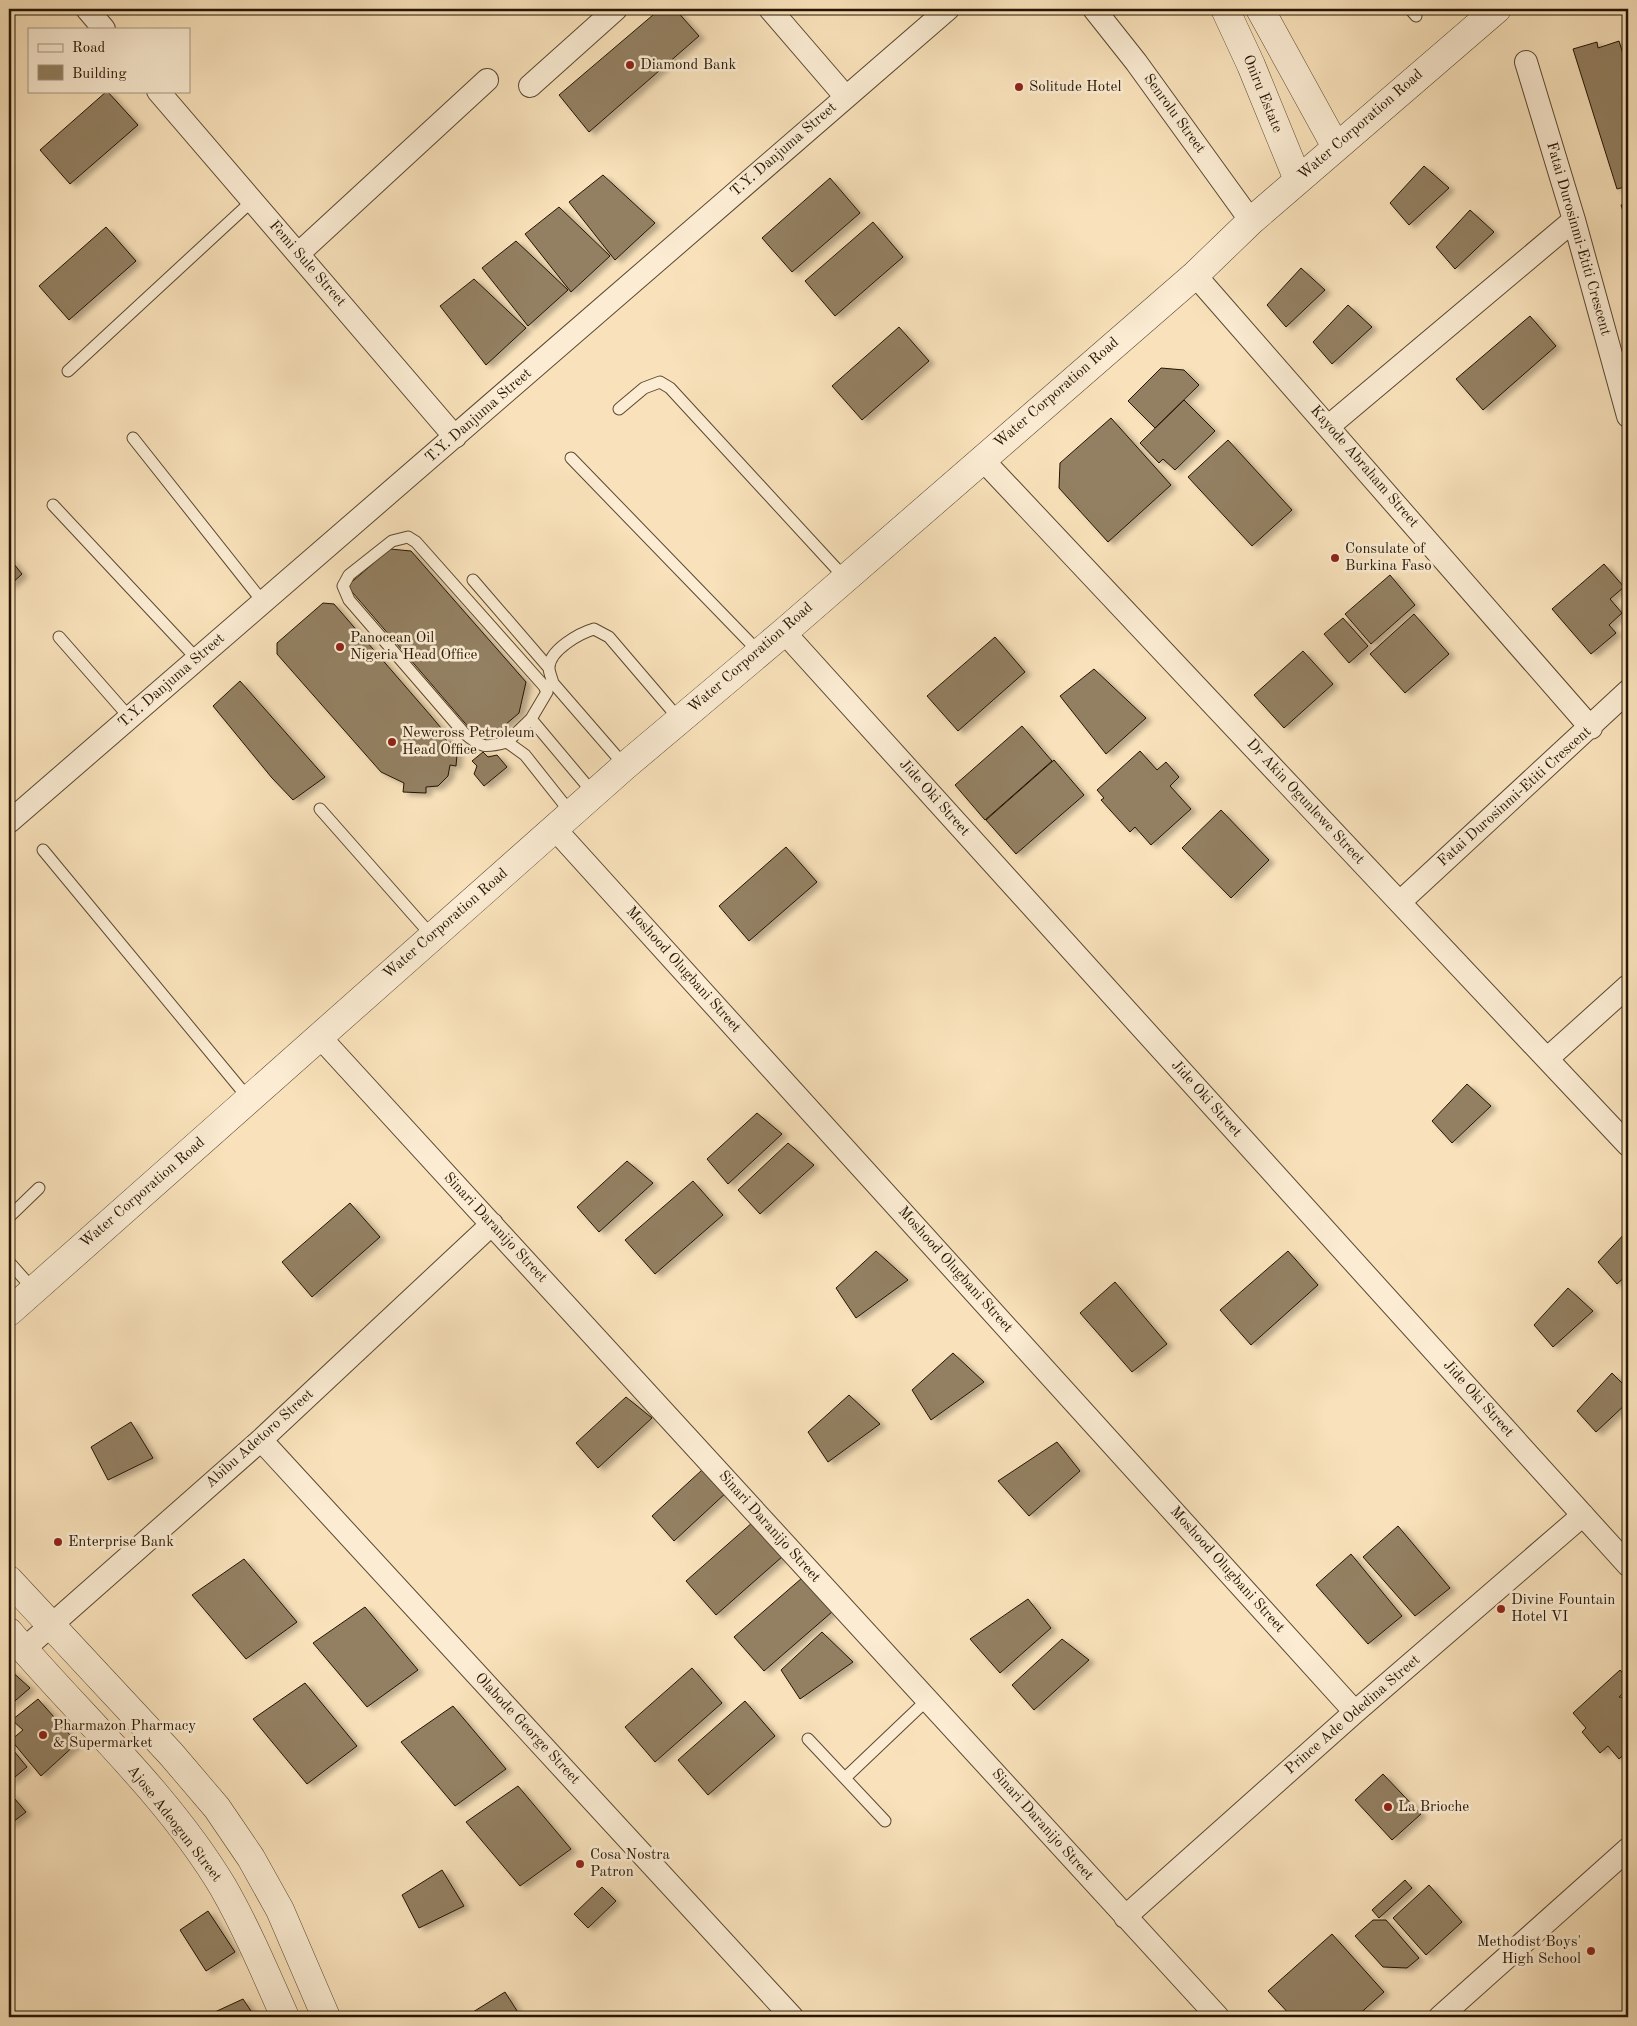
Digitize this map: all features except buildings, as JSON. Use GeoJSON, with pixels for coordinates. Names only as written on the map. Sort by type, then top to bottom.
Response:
{"type":"FeatureCollection","features":[{"type":"Feature","properties":{"kind":"street"},"geometry":{"type":"LineString","coordinates":[[87,9],[103,28]]}},
{"type":"Feature","properties":{"kind":"street"},"geometry":{"type":"LineString","coordinates":[[530,86],[616,9]]}},
{"type":"Feature","properties":{"kind":"street"},"geometry":{"type":"LineString","coordinates":[[770,9],[845,96]]}},
{"type":"Feature","properties":{"kind":"street","name":"T.Y. Danjuma Street"},"geometry":{"type":"LineString","coordinates":[[11,815],[130,718],[845,96],[948,9]]}},
{"type":"Feature","properties":{"kind":"street","name":"Senrolu Street"},"geometry":{"type":"LineString","coordinates":[[1094,9],[1136,62],[1251,221]]}},
{"type":"Feature","properties":{"kind":"street","name":"Oniru Estate"},"geometry":{"type":"LineString","coordinates":[[1225,9],[1251,65],[1298,180]]}},
{"type":"Feature","properties":{"kind":"street"},"geometry":{"type":"LineString","coordinates":[[1260,9],[1336,147]]}},
{"type":"Feature","properties":{"kind":"street","name":"Water Corporation Road"},"geometry":{"type":"LineString","coordinates":[[9,1312],[625,766],[784,632],[844,577],[1195,275],[1251,221],[1497,9]]}},
{"type":"Feature","properties":{"kind":"street","name":"Fatai Durosinmi-Etiti Crescent"},"geometry":{"type":"LineString","coordinates":[[1526,62],[1574,220],[1628,416]]}},
{"type":"Feature","properties":{"kind":"street"},"geometry":{"type":"LineString","coordinates":[[298,254],[487,80]]}},
{"type":"Feature","properties":{"kind":"street","name":"Femi Sule Street"},"geometry":{"type":"LineString","coordinates":[[159,92],[455,437]]}},
{"type":"Feature","properties":{"kind":"street"},"geometry":{"type":"LineString","coordinates":[[1329,426],[1574,220]]}},
{"type":"Feature","properties":{"kind":"street","name":"Kayode Abraham Street"},"geometry":{"type":"LineString","coordinates":[[1195,275],[1329,426],[1591,728]]}},
{"type":"Feature","properties":{"kind":"street","name":"Dr Akin Ogunlewe Street"},"geometry":{"type":"LineString","coordinates":[[982,459],[1628,1145]]}},
{"type":"Feature","properties":{"kind":"street","name":"Jide Oki Street"},"geometry":{"type":"LineString","coordinates":[[784,632],[1628,1566]]}},
{"type":"Feature","properties":{"kind":"street","name":"Fatai Durosinmi-Etiti Crescent"},"geometry":{"type":"LineString","coordinates":[[1400,902],[1628,692]]}},
{"type":"Feature","properties":{"kind":"street","name":"Moshood Olugbani Street"},"geometry":{"type":"LineString","coordinates":[[563,821],[1355,1712]]}},
{"type":"Feature","properties":{"kind":"street"},"geometry":{"type":"LineString","coordinates":[[1548,1058],[1628,986]]}},
{"type":"Feature","properties":{"kind":"street","name":"Sinari Daranijo Street"},"geometry":{"type":"LineString","coordinates":[[319,1036],[1218,2017]]}},
{"type":"Feature","properties":{"kind":"street","name":"Abibu Adetoro Street"},"geometry":{"type":"LineString","coordinates":[[16,1641],[50,1625],[261,1440],[492,1224]]}},
{"type":"Feature","properties":{"kind":"street","name":"Olabode George Street"},"geometry":{"type":"LineString","coordinates":[[261,1440],[792,2017]]}},
{"type":"Feature","properties":{"kind":"street","name":"Prince Ade Odedina Street"},"geometry":{"type":"LineString","coordinates":[[1125,1916],[1355,1712],[1583,1515]]}},
{"type":"Feature","properties":{"kind":"street"},"geometry":{"type":"LineString","coordinates":[[9,1580],[171,1754],[217,1808],[251,1858],[280,1910],[326,2017]]}},
{"type":"Feature","properties":{"kind":"street","name":"Ajose Adeogun Street"},"geometry":{"type":"LineString","coordinates":[[16,1641],[142,1779],[188,1837],[222,1887],[262,1966],[285,2017]]}},
{"type":"Feature","properties":{"kind":"street"},"geometry":{"type":"LineString","coordinates":[[1440,2017],[1628,1849]]}},
{"type":"Feature","properties":{"kind":"lane"},"geometry":{"type":"LineString","coordinates":[[68,371],[252,200]]}},
{"type":"Feature","properties":{"kind":"lane"},"geometry":{"type":"LineString","coordinates":[[619,409],[644,388],[660,382],[670,388],[844,577]]}},
{"type":"Feature","properties":{"kind":"lane"},"geometry":{"type":"LineString","coordinates":[[133,438],[263,602]]}},
{"type":"Feature","properties":{"kind":"lane"},"geometry":{"type":"LineString","coordinates":[[571,458],[759,652]]}},
{"type":"Feature","properties":{"kind":"lane"},"geometry":{"type":"LineString","coordinates":[[53,505],[197,659]]}},
{"type":"Feature","properties":{"kind":"lane"},"geometry":{"type":"LineString","coordinates":[[408,537],[416,542],[544,686],[547,692],[546,697],[531,720],[507,742],[488,747],[478,745],[464,733],[349,600],[343,586],[349,575],[392,541],[408,537]]}},
{"type":"Feature","properties":{"kind":"lane"},"geometry":{"type":"LineString","coordinates":[[473,580],[549,668],[553,683],[625,766]]}},
{"type":"Feature","properties":{"kind":"lane"},"geometry":{"type":"LineString","coordinates":[[549,668],[553,655],[581,632],[594,629],[609,637],[680,720]]}},
{"type":"Feature","properties":{"kind":"lane"},"geometry":{"type":"LineString","coordinates":[[59,637],[130,718]]}},
{"type":"Feature","properties":{"kind":"lane"},"geometry":{"type":"LineString","coordinates":[[531,720],[594,794]]}},
{"type":"Feature","properties":{"kind":"lane"},"geometry":{"type":"LineString","coordinates":[[507,742],[525,755],[563,821]]}},
{"type":"Feature","properties":{"kind":"lane"},"geometry":{"type":"LineString","coordinates":[[320,810],[432,936]]}},
{"type":"Feature","properties":{"kind":"lane"},"geometry":{"type":"LineString","coordinates":[[43,850],[249,1099]]}},
{"type":"Feature","properties":{"kind":"lane"},"geometry":{"type":"LineString","coordinates":[[9,1217],[39,1188]]}},
{"type":"Feature","properties":{"kind":"lane"},"geometry":{"type":"LineString","coordinates":[[9,1262],[33,1289]]}},
{"type":"Feature","properties":{"kind":"lane"},"geometry":{"type":"LineString","coordinates":[[845,1778],[927,1700]]}},
{"type":"Feature","properties":{"kind":"lane"},"geometry":{"type":"LineString","coordinates":[[808,1738],[885,1821]]}},
{"type":"Feature","properties":{"kind":"place","name":"Diamond Bank"},"geometry":{"type":"Point","coordinates":[630,65]}},
{"type":"Feature","properties":{"kind":"place","name":"Solitude Hotel"},"geometry":{"type":"Point","coordinates":[1019,87]}},
{"type":"Feature","properties":{"kind":"place","name":"Consulate of Burkina Faso"},"geometry":{"type":"Point","coordinates":[1335,558]}},
{"type":"Feature","properties":{"kind":"place","name":"Panocean Oil Nigeria Head Office"},"geometry":{"type":"Point","coordinates":[340,647]}},
{"type":"Feature","properties":{"kind":"place","name":"Newcross Petroleum Head Office"},"geometry":{"type":"Point","coordinates":[392,742]}},
{"type":"Feature","properties":{"kind":"place","name":"Enterprise Bank"},"geometry":{"type":"Point","coordinates":[58,1542]}},
{"type":"Feature","properties":{"kind":"place","name":"Divine Fountain Hotel VI"},"geometry":{"type":"Point","coordinates":[1501,1609]}},
{"type":"Feature","properties":{"kind":"place","name":"Pharmazon Pharmacy & Supermarket"},"geometry":{"type":"Point","coordinates":[43,1735]}},
{"type":"Feature","properties":{"kind":"place","name":"La Brioche"},"geometry":{"type":"Point","coordinates":[1388,1807]}},
{"type":"Feature","properties":{"kind":"place","name":"Cosa Nostra Patron"},"geometry":{"type":"Point","coordinates":[580,1864]}},
{"type":"Feature","properties":{"kind":"place","name":"Methodist Boys' High School"},"geometry":{"type":"Point","coordinates":[1591,1951]}}]}
